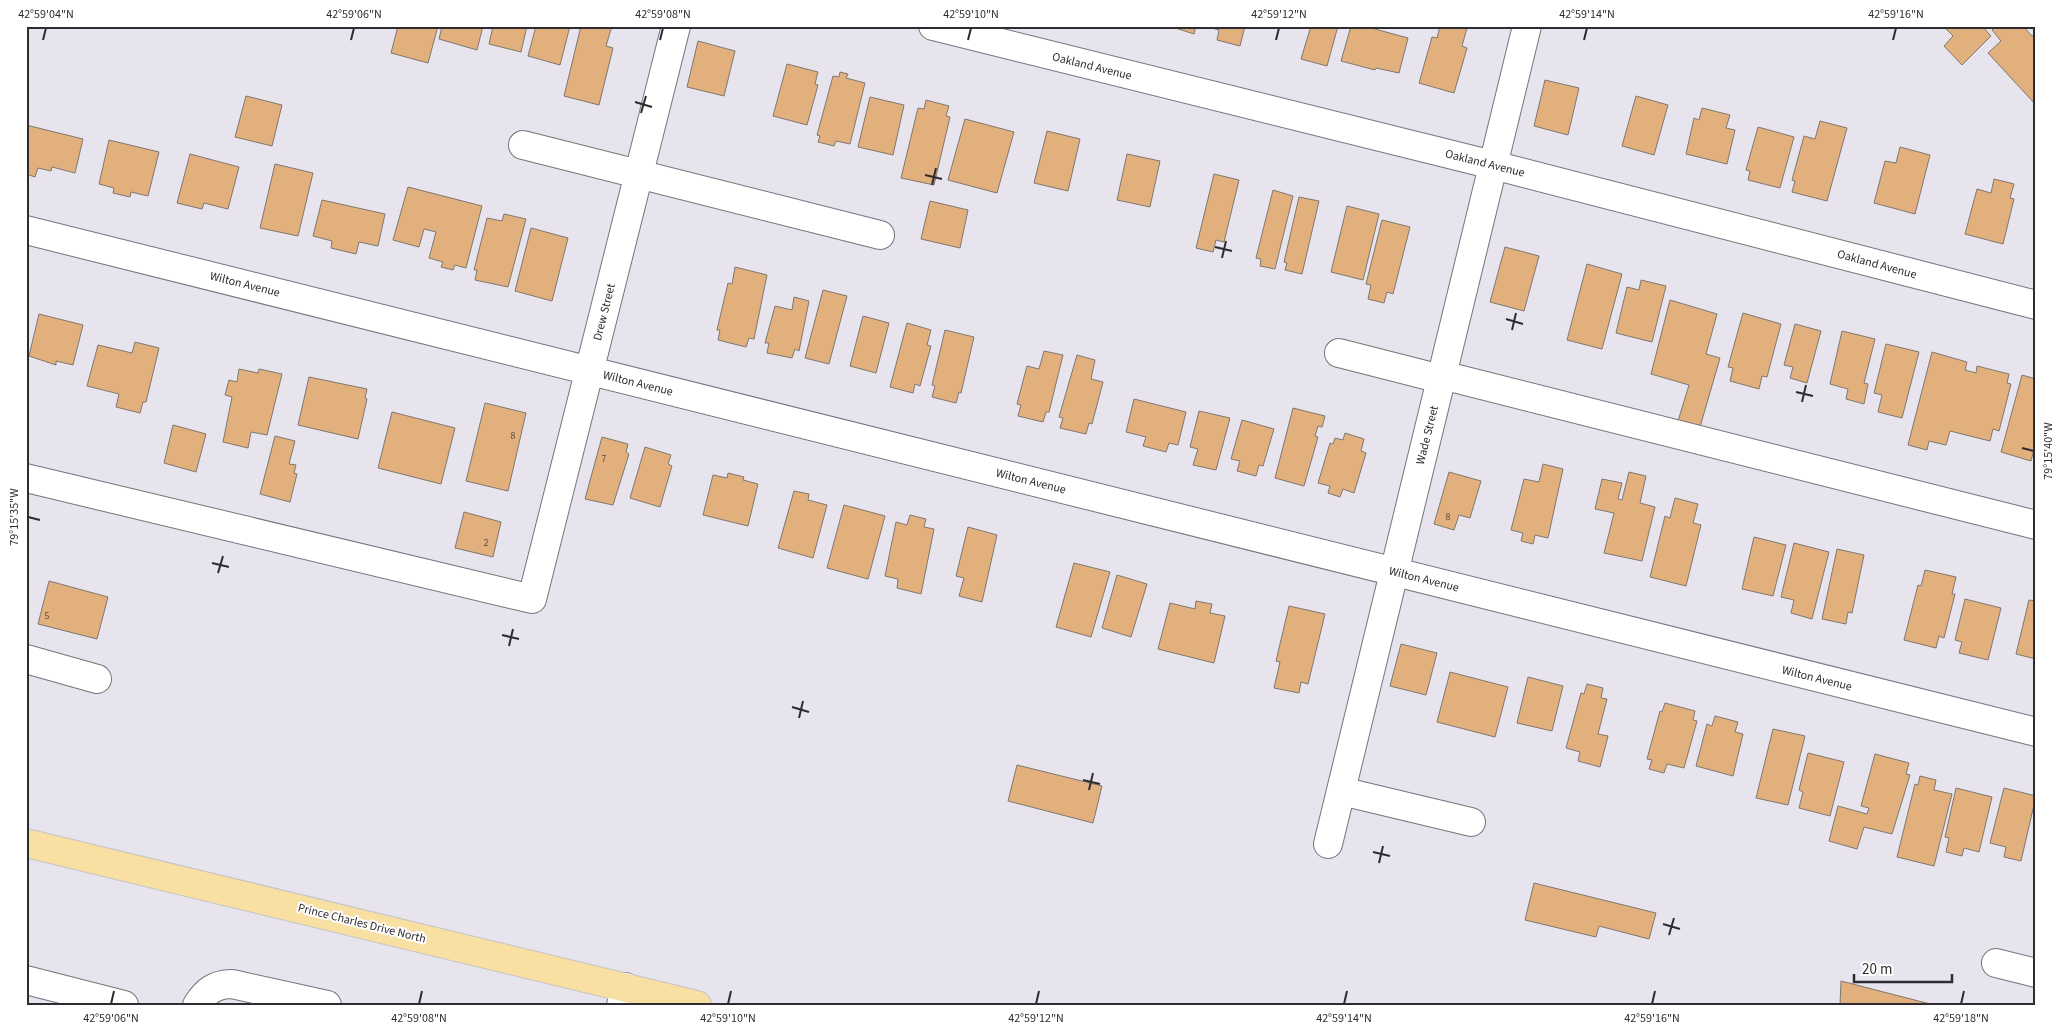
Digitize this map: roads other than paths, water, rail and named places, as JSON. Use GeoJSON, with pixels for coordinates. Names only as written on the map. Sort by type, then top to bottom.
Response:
{"type":"FeatureCollection","features":[{"type":"Feature","properties":{"kind":"main road","name":"Prince Charles Drive North"},"geometry":{"type":"LineString","coordinates":[[26,843],[623,996],[697,1005]]}},
{"type":"Feature","properties":{"kind":"street","name":"Drew Street"},"geometry":{"type":"LineString","coordinates":[[26,478],[532,598],[676,26]]}},
{"type":"Feature","properties":{"kind":"street","name":"Oakland Avenue"},"geometry":{"type":"LineString","coordinates":[[933,26],[1493,165],[2036,306]]}},
{"type":"Feature","properties":{"kind":"street","name":"Wade Street"},"geometry":{"type":"LineString","coordinates":[[1328,844],[1527,26]]}},
{"type":"Feature","properties":{"kind":"street"},"geometry":{"type":"LineString","coordinates":[[523,145],[880,236]]}},
{"type":"Feature","properties":{"kind":"street","name":"Wilton Avenue"},"geometry":{"type":"LineString","coordinates":[[26,230],[2036,732]]}},
{"type":"Feature","properties":{"kind":"street"},"geometry":{"type":"LineString","coordinates":[[1339,353],[2036,525]]}},
{"type":"Feature","properties":{"kind":"street"},"geometry":{"type":"LineString","coordinates":[[26,659],[97,679]]}},
{"type":"Feature","properties":{"kind":"street"},"geometry":{"type":"LineString","coordinates":[[1341,791],[1471,822]]}},
{"type":"Feature","properties":{"kind":"street"},"geometry":{"type":"LineString","coordinates":[[1996,963],[2036,973]]}},
{"type":"Feature","properties":{"kind":"street"},"geometry":{"type":"LineString","coordinates":[[26,980],[124,1005]]}},
{"type":"Feature","properties":{"kind":"street"},"geometry":{"type":"LineString","coordinates":[[197,1005],[206,992],[220,984],[247,986],[292,1000],[327,1005]]}}]}
